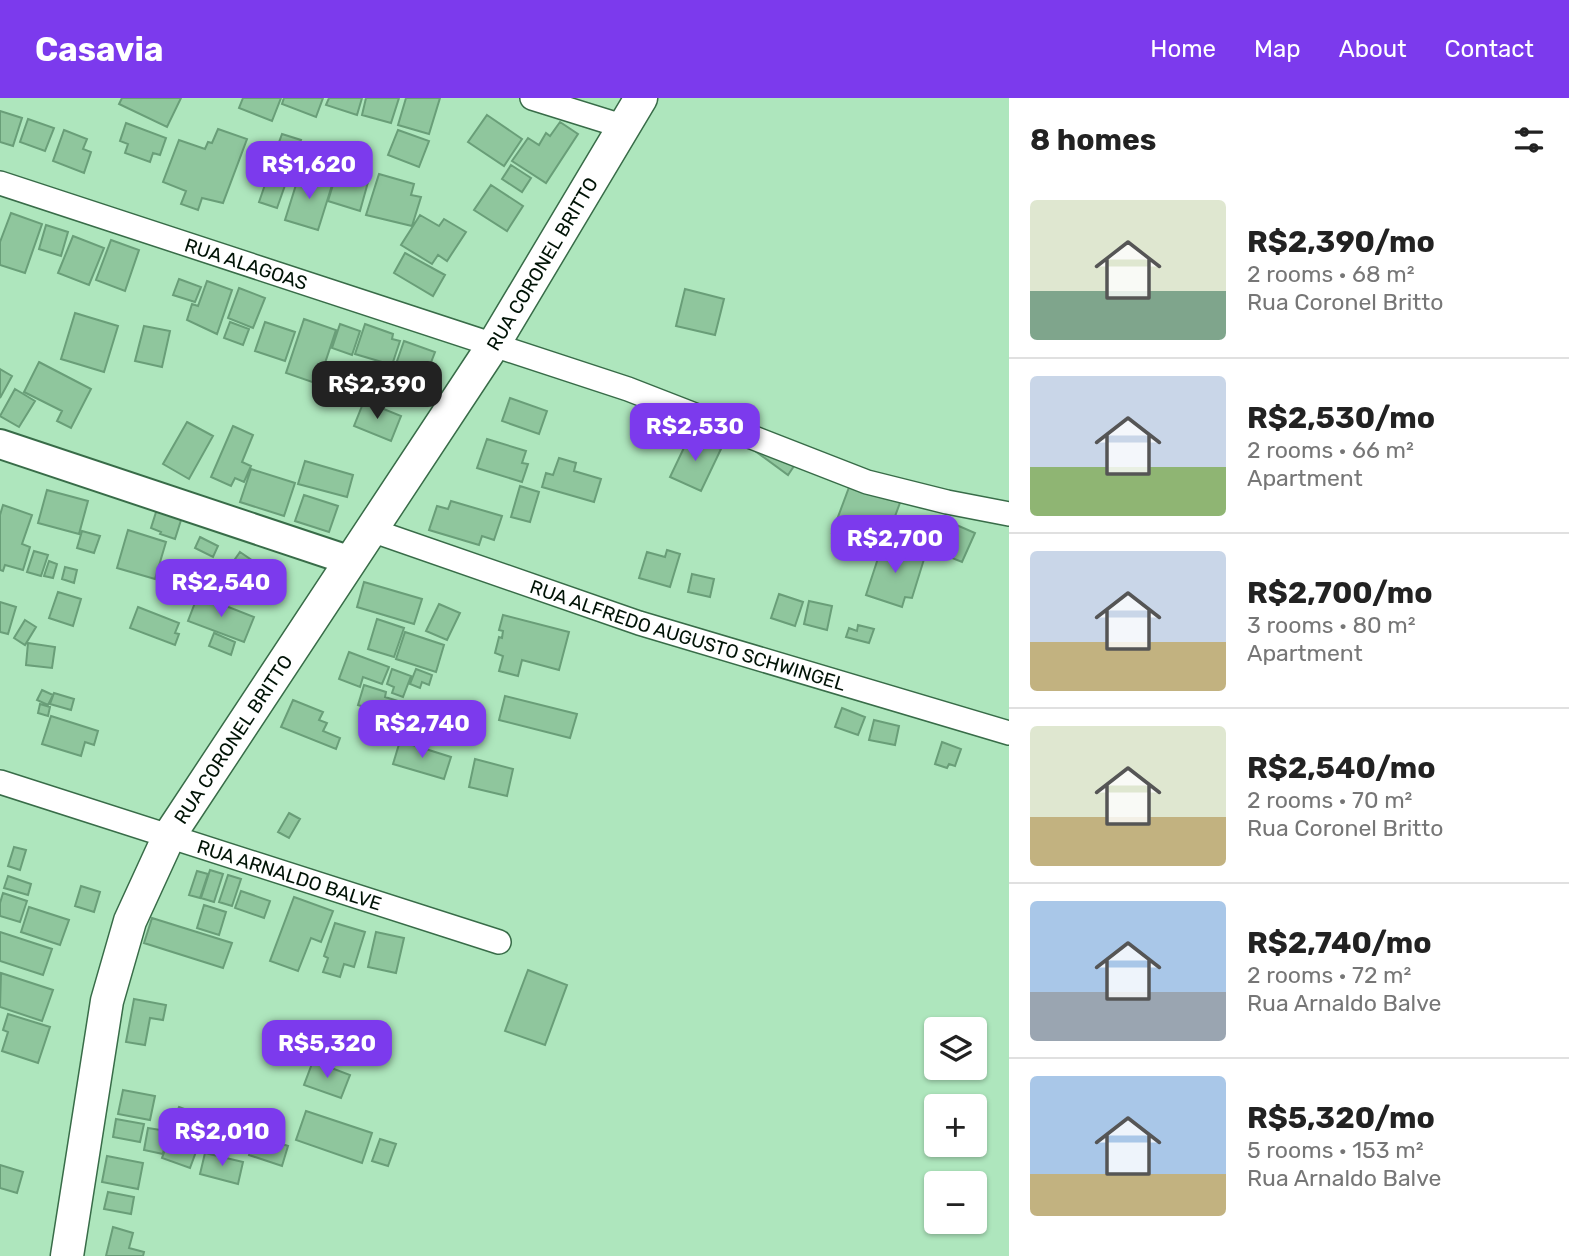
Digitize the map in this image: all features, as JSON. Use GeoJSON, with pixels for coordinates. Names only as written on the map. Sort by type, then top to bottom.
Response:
{"type":"FeatureCollection","features":[{"type":"Feature","properties":{"kind":"main road","name":"RUA CORONEL BRITTO"},"geometry":{"type":"LineString","coordinates":[[67,1256],[107,1001],[130,921],[169,836],[494,344],[641,98]]}},
{"type":"Feature","properties":{"kind":"street"},"geometry":{"type":"LineString","coordinates":[[532,98],[625,127]]}},
{"type":"Feature","properties":{"kind":"street","name":"RUA ALAGOAS"},"geometry":{"type":"LineString","coordinates":[[0,183],[628,389],[867,482],[1009,514]]}},
{"type":"Feature","properties":{"kind":"street"},"geometry":{"type":"LineString","coordinates":[[0,444],[351,561]]}},
{"type":"Feature","properties":{"kind":"street","name":"RUA ALFREDO AUGUSTO SCHWINGEL"},"geometry":{"type":"LineString","coordinates":[[371,530],[639,623],[1009,733]]}},
{"type":"Feature","properties":{"kind":"street","name":"RUA ARNALDO BALVE"},"geometry":{"type":"LineString","coordinates":[[0,782],[499,942]]}},
{"type":"Feature","properties":{"kind":"building"},"geometry":{"type":"Polygon","coordinates":[[[122,98],[181,98],[167,127],[119,104],[122,98]]]}},
{"type":"Feature","properties":{"kind":"building"},"geometry":{"type":"Polygon","coordinates":[[[243,98],[281,98],[272,121],[239,108],[243,98]]]}},
{"type":"Feature","properties":{"kind":"building"},"geometry":{"type":"Polygon","coordinates":[[[284,98],[323,98],[316,117],[282,104],[284,98]]]}},
{"type":"Feature","properties":{"kind":"building"},"geometry":{"type":"Polygon","coordinates":[[[329,98],[362,98],[357,115],[326,105],[329,98]]]}},
{"type":"Feature","properties":{"kind":"building"},"geometry":{"type":"Polygon","coordinates":[[[366,98],[399,98],[391,123],[362,115],[366,98]]]}},
{"type":"Feature","properties":{"kind":"building"},"geometry":{"type":"Polygon","coordinates":[[[406,98],[440,98],[429,134],[398,125],[406,98]]]}},
{"type":"Feature","properties":{"kind":"building"},"geometry":{"type":"Polygon","coordinates":[[[0,111],[22,118],[13,146],[0,142],[0,111]]]}},
{"type":"Feature","properties":{"kind":"building"},"geometry":{"type":"Polygon","coordinates":[[[487,115],[522,139],[504,166],[468,142],[487,115]]]}},
{"type":"Feature","properties":{"kind":"building"},"geometry":{"type":"Polygon","coordinates":[[[28,119],[54,128],[45,151],[20,142],[28,119]]]}},
{"type":"Feature","properties":{"kind":"building"},"geometry":{"type":"Polygon","coordinates":[[[560,122],[578,134],[546,183],[512,161],[528,138],[539,145],[546,133],[550,136],[560,122]]]}},
{"type":"Feature","properties":{"kind":"building"},"geometry":{"type":"Polygon","coordinates":[[[126,123],[166,138],[160,155],[153,153],[150,162],[125,153],[128,144],[120,141],[126,123]]]}},
{"type":"Feature","properties":{"kind":"building"},"geometry":{"type":"Polygon","coordinates":[[[218,129],[247,139],[223,203],[202,198],[198,210],[181,204],[186,191],[163,182],[179,140],[205,149],[208,142],[212,143],[218,129]]]}},
{"type":"Feature","properties":{"kind":"building"},"geometry":{"type":"Polygon","coordinates":[[[64,130],[87,139],[83,149],[91,152],[84,173],[53,161],[64,130]]]}},
{"type":"Feature","properties":{"kind":"building"},"geometry":{"type":"Polygon","coordinates":[[[398,130],[429,141],[419,167],[388,155],[398,130]]]}},
{"type":"Feature","properties":{"kind":"building"},"geometry":{"type":"Polygon","coordinates":[[[282,134],[301,140],[277,208],[259,202],[269,173],[254,168],[260,151],[274,156],[282,134]]]}},
{"type":"Feature","properties":{"kind":"building"},"geometry":{"type":"Polygon","coordinates":[[[339,165],[370,175],[360,211],[328,201],[339,165]]]}},
{"type":"Feature","properties":{"kind":"building"},"geometry":{"type":"Polygon","coordinates":[[[511,165],[531,178],[522,192],[502,179],[511,165]]]}},
{"type":"Feature","properties":{"kind":"building"},"geometry":{"type":"Polygon","coordinates":[[[300,172],[333,182],[318,230],[285,220],[300,172]]]}},
{"type":"Feature","properties":{"kind":"building"},"geometry":{"type":"Polygon","coordinates":[[[379,174],[414,184],[411,195],[421,197],[412,226],[366,215],[379,174]]]}},
{"type":"Feature","properties":{"kind":"building"},"geometry":{"type":"Polygon","coordinates":[[[491,185],[523,206],[507,231],[474,210],[491,185]]]}},
{"type":"Feature","properties":{"kind":"building"},"geometry":{"type":"Polygon","coordinates":[[[11,213],[42,224],[25,273],[0,265],[0,242],[11,213]]]}},
{"type":"Feature","properties":{"kind":"building"},"geometry":{"type":"Polygon","coordinates":[[[420,215],[439,226],[444,219],[466,232],[447,261],[438,255],[432,264],[401,245],[420,215]]]}},
{"type":"Feature","properties":{"kind":"building"},"geometry":{"type":"Polygon","coordinates":[[[46,225],[68,232],[61,256],[39,249],[46,225]]]}},
{"type":"Feature","properties":{"kind":"building"},"geometry":{"type":"Polygon","coordinates":[[[73,236],[104,248],[89,285],[58,273],[73,236]]]}},
{"type":"Feature","properties":{"kind":"building"},"geometry":{"type":"Polygon","coordinates":[[[111,240],[139,250],[125,291],[96,280],[111,240]]]}},
{"type":"Feature","properties":{"kind":"building"},"geometry":{"type":"Polygon","coordinates":[[[405,253],[445,275],[433,296],[394,273],[405,253]]]}},
{"type":"Feature","properties":{"kind":"building"},"geometry":{"type":"Polygon","coordinates":[[[179,279],[201,287],[195,302],[173,295],[179,279]]]}},
{"type":"Feature","properties":{"kind":"building"},"geometry":{"type":"Polygon","coordinates":[[[207,281],[232,290],[217,334],[187,320],[192,304],[198,306],[207,281]]]}},
{"type":"Feature","properties":{"kind":"building"},"geometry":{"type":"Polygon","coordinates":[[[239,288],[265,298],[253,328],[228,318],[239,288]]]}},
{"type":"Feature","properties":{"kind":"building"},"geometry":{"type":"Polygon","coordinates":[[[685,289],[724,299],[715,335],[676,326],[685,289]]]}},
{"type":"Feature","properties":{"kind":"building"},"geometry":{"type":"Polygon","coordinates":[[[75,313],[118,326],[104,372],[61,359],[75,313]]]}},
{"type":"Feature","properties":{"kind":"building"},"geometry":{"type":"Polygon","coordinates":[[[304,319],[336,330],[318,384],[286,373],[304,319]]]}},
{"type":"Feature","properties":{"kind":"building"},"geometry":{"type":"Polygon","coordinates":[[[230,322],[249,329],[243,345],[224,338],[230,322]]]}},
{"type":"Feature","properties":{"kind":"building"},"geometry":{"type":"Polygon","coordinates":[[[265,322],[295,332],[285,361],[255,351],[265,322]]]}},
{"type":"Feature","properties":{"kind":"building"},"geometry":{"type":"Polygon","coordinates":[[[340,324],[360,331],[352,355],[332,348],[340,324]]]}},
{"type":"Feature","properties":{"kind":"building"},"geometry":{"type":"Polygon","coordinates":[[[365,324],[393,334],[392,339],[400,341],[392,365],[355,354],[365,324]]]}},
{"type":"Feature","properties":{"kind":"building"},"geometry":{"type":"Polygon","coordinates":[[[144,326],[170,331],[162,367],[135,361],[144,326]]]}},
{"type":"Feature","properties":{"kind":"building"},"geometry":{"type":"Polygon","coordinates":[[[404,341],[435,352],[425,378],[395,367],[404,341]]]}},
{"type":"Feature","properties":{"kind":"building"},"geometry":{"type":"Polygon","coordinates":[[[39,362],[91,389],[71,428],[57,421],[62,411],[24,392],[39,362]]]}},
{"type":"Feature","properties":{"kind":"building"},"geometry":{"type":"Polygon","coordinates":[[[0,369],[12,376],[0,398],[0,369]]]}},
{"type":"Feature","properties":{"kind":"building"},"geometry":{"type":"Polygon","coordinates":[[[15,389],[35,401],[19,427],[0,416],[15,389]]]}},
{"type":"Feature","properties":{"kind":"building"},"geometry":{"type":"Polygon","coordinates":[[[346,389],[358,394],[354,403],[342,399],[346,389]]]}},
{"type":"Feature","properties":{"kind":"building"},"geometry":{"type":"Polygon","coordinates":[[[510,398],[547,411],[539,434],[502,421],[510,398]]]}},
{"type":"Feature","properties":{"kind":"building"},"geometry":{"type":"Polygon","coordinates":[[[364,401],[401,416],[391,441],[354,426],[364,401]]]}},
{"type":"Feature","properties":{"kind":"building"},"geometry":{"type":"Polygon","coordinates":[[[187,422],[213,436],[189,479],[163,464],[187,422]]]}},
{"type":"Feature","properties":{"kind":"building"},"geometry":{"type":"Polygon","coordinates":[[[233,426],[253,435],[242,462],[251,466],[244,482],[235,478],[231,486],[211,477],[233,426]]]}},
{"type":"Feature","properties":{"kind":"building"},"geometry":{"type":"Polygon","coordinates":[[[690,435],[721,449],[701,491],[670,477],[690,435]]]}},
{"type":"Feature","properties":{"kind":"building"},"geometry":{"type":"Polygon","coordinates":[[[487,439],[526,451],[522,463],[528,464],[522,482],[477,468],[487,439]]]}},
{"type":"Feature","properties":{"kind":"building"},"geometry":{"type":"Polygon","coordinates":[[[762,442],[794,466],[788,475],[755,451],[762,442]]]}},
{"type":"Feature","properties":{"kind":"building"},"geometry":{"type":"Polygon","coordinates":[[[559,458],[576,463],[574,471],[601,479],[594,502],[542,487],[546,473],[553,475],[559,458]]]}},
{"type":"Feature","properties":{"kind":"building"},"geometry":{"type":"Polygon","coordinates":[[[305,461],[353,475],[347,497],[298,484],[305,461]]]}},
{"type":"Feature","properties":{"kind":"building"},"geometry":{"type":"Polygon","coordinates":[[[251,469],[295,483],[284,516],[240,502],[251,469]]]}},
{"type":"Feature","properties":{"kind":"building"},"geometry":{"type":"Polygon","coordinates":[[[851,482],[901,500],[887,538],[879,535],[874,548],[832,533],[851,482]]]}},
{"type":"Feature","properties":{"kind":"building"},"geometry":{"type":"Polygon","coordinates":[[[520,486],[539,492],[530,522],[511,517],[520,486]]]}},
{"type":"Feature","properties":{"kind":"building"},"geometry":{"type":"Polygon","coordinates":[[[47,490],[88,501],[79,534],[38,523],[47,490]]]}},
{"type":"Feature","properties":{"kind":"building"},"geometry":{"type":"Polygon","coordinates":[[[304,495],[338,506],[329,532],[295,521],[304,495]]]}},
{"type":"Feature","properties":{"kind":"building"},"geometry":{"type":"Polygon","coordinates":[[[451,501],[502,516],[494,540],[482,536],[479,545],[429,530],[437,506],[448,509],[451,501]]]}},
{"type":"Feature","properties":{"kind":"building"},"geometry":{"type":"Polygon","coordinates":[[[3,505],[32,515],[22,544],[30,547],[23,570],[5,565],[3,571],[0,570],[0,515],[3,505]]]}},
{"type":"Feature","properties":{"kind":"building"},"geometry":{"type":"Polygon","coordinates":[[[157,509],[182,517],[175,539],[151,528],[157,509]]]}},
{"type":"Feature","properties":{"kind":"building"},"geometry":{"type":"Polygon","coordinates":[[[945,520],[975,533],[962,562],[932,550],[945,520]]]}},
{"type":"Feature","properties":{"kind":"building"},"geometry":{"type":"Polygon","coordinates":[[[128,530],[166,542],[155,579],[117,568],[128,530]]]}},
{"type":"Feature","properties":{"kind":"building"},"geometry":{"type":"Polygon","coordinates":[[[82,531],[100,536],[94,553],[77,548],[82,531]]]}},
{"type":"Feature","properties":{"kind":"building"},"geometry":{"type":"Polygon","coordinates":[[[200,537],[218,546],[213,557],[195,548],[200,537]]]}},
{"type":"Feature","properties":{"kind":"building"},"geometry":{"type":"Polygon","coordinates":[[[883,543],[925,556],[912,598],[905,597],[902,607],[866,595],[883,543]]]}},
{"type":"Feature","properties":{"kind":"building"},"geometry":{"type":"Polygon","coordinates":[[[667,550],[680,554],[670,587],[639,578],[647,552],[665,557],[667,550]]]}},
{"type":"Feature","properties":{"kind":"building"},"geometry":{"type":"Polygon","coordinates":[[[34,551],[48,555],[41,576],[27,572],[34,551]]]}},
{"type":"Feature","properties":{"kind":"building"},"geometry":{"type":"Polygon","coordinates":[[[240,552],[279,579],[265,600],[226,572],[240,552]]]}},
{"type":"Feature","properties":{"kind":"building"},"geometry":{"type":"Polygon","coordinates":[[[49,561],[57,564],[53,578],[44,576],[49,561]]]}},
{"type":"Feature","properties":{"kind":"building"},"geometry":{"type":"Polygon","coordinates":[[[65,567],[77,570],[74,583],[62,579],[65,567]]]}},
{"type":"Feature","properties":{"kind":"building"},"geometry":{"type":"Polygon","coordinates":[[[692,574],[714,579],[710,597],[688,592],[692,574]]]}},
{"type":"Feature","properties":{"kind":"building"},"geometry":{"type":"Polygon","coordinates":[[[364,582],[422,599],[414,624],[357,607],[364,582]]]}},
{"type":"Feature","properties":{"kind":"building"},"geometry":{"type":"Polygon","coordinates":[[[58,592],[81,599],[73,626],[49,618],[58,592]]]}},
{"type":"Feature","properties":{"kind":"building"},"geometry":{"type":"Polygon","coordinates":[[[779,594],[803,602],[795,626],[771,618],[779,594]]]}},
{"type":"Feature","properties":{"kind":"building"},"geometry":{"type":"Polygon","coordinates":[[[198,595],[254,617],[244,642],[188,621],[198,595]]]}},
{"type":"Feature","properties":{"kind":"building"},"geometry":{"type":"Polygon","coordinates":[[[809,601],[832,606],[827,630],[804,624],[809,601]]]}},
{"type":"Feature","properties":{"kind":"building"},"geometry":{"type":"Polygon","coordinates":[[[0,602],[16,607],[8,634],[0,632],[0,602]]]}},
{"type":"Feature","properties":{"kind":"building"},"geometry":{"type":"Polygon","coordinates":[[[439,604],[460,613],[447,640],[426,631],[439,604]]]}},
{"type":"Feature","properties":{"kind":"building"},"geometry":{"type":"Polygon","coordinates":[[[138,607],[179,623],[175,633],[179,634],[175,645],[130,628],[138,607]]]}},
{"type":"Feature","properties":{"kind":"building"},"geometry":{"type":"Polygon","coordinates":[[[503,615],[569,632],[559,670],[522,660],[518,676],[499,671],[503,656],[495,653],[499,637],[502,638],[503,631],[499,630],[503,615]]]}},
{"type":"Feature","properties":{"kind":"building"},"geometry":{"type":"Polygon","coordinates":[[[377,619],[404,628],[394,657],[368,649],[377,619]]]}},
{"type":"Feature","properties":{"kind":"building"},"geometry":{"type":"Polygon","coordinates":[[[25,620],[36,627],[25,645],[14,638],[25,620]]]}},
{"type":"Feature","properties":{"kind":"building"},"geometry":{"type":"Polygon","coordinates":[[[858,625],[874,629],[869,643],[846,637],[849,628],[857,631],[858,625]]]}},
{"type":"Feature","properties":{"kind":"building"},"geometry":{"type":"Polygon","coordinates":[[[405,632],[444,645],[436,672],[396,659],[405,632]]]}},
{"type":"Feature","properties":{"kind":"building"},"geometry":{"type":"Polygon","coordinates":[[[214,633],[235,642],[231,655],[209,646],[214,633]]]}},
{"type":"Feature","properties":{"kind":"building"},"geometry":{"type":"Polygon","coordinates":[[[28,643],[55,647],[52,668],[26,665],[28,643]]]}},
{"type":"Feature","properties":{"kind":"building"},"geometry":{"type":"Polygon","coordinates":[[[349,652],[389,667],[382,684],[363,677],[360,687],[339,679],[349,652]]]}},
{"type":"Feature","properties":{"kind":"building"},"geometry":{"type":"Polygon","coordinates":[[[392,669],[411,676],[403,697],[392,693],[394,687],[387,684],[392,669]]]}},
{"type":"Feature","properties":{"kind":"building"},"geometry":{"type":"Polygon","coordinates":[[[416,669],[432,675],[429,685],[422,682],[420,688],[410,684],[416,669]]]}},
{"type":"Feature","properties":{"kind":"building"},"geometry":{"type":"Polygon","coordinates":[[[364,685],[386,692],[385,697],[401,702],[397,717],[358,705],[364,685]]]}},
{"type":"Feature","properties":{"kind":"building"},"geometry":{"type":"Polygon","coordinates":[[[42,690],[53,695],[48,705],[37,700],[42,690]]]}},
{"type":"Feature","properties":{"kind":"building"},"geometry":{"type":"Polygon","coordinates":[[[54,693],[74,699],[71,710],[50,704],[54,693]]]}},
{"type":"Feature","properties":{"kind":"building"},"geometry":{"type":"Polygon","coordinates":[[[505,696],[577,714],[570,738],[499,720],[505,696]]]}},
{"type":"Feature","properties":{"kind":"building"},"geometry":{"type":"Polygon","coordinates":[[[293,700],[323,712],[319,720],[327,723],[323,731],[340,738],[336,749],[281,727],[293,700]]]}},
{"type":"Feature","properties":{"kind":"building"},"geometry":{"type":"Polygon","coordinates":[[[40,704],[50,707],[48,716],[38,713],[40,704]]]}},
{"type":"Feature","properties":{"kind":"building"},"geometry":{"type":"Polygon","coordinates":[[[842,708],[865,717],[858,735],[835,727],[842,708]]]}},
{"type":"Feature","properties":{"kind":"building"},"geometry":{"type":"Polygon","coordinates":[[[51,716],[98,731],[94,745],[85,742],[81,756],[42,744],[51,716]]]}},
{"type":"Feature","properties":{"kind":"building"},"geometry":{"type":"Polygon","coordinates":[[[874,720],[899,726],[895,745],[869,740],[874,720]]]}},
{"type":"Feature","properties":{"kind":"building"},"geometry":{"type":"Polygon","coordinates":[[[400,741],[451,757],[444,779],[393,764],[400,741]]]}},
{"type":"Feature","properties":{"kind":"building"},"geometry":{"type":"Polygon","coordinates":[[[942,742],[961,749],[955,766],[949,764],[947,768],[935,764],[942,742]]]}},
{"type":"Feature","properties":{"kind":"building"},"geometry":{"type":"Polygon","coordinates":[[[475,759],[513,769],[507,796],[469,787],[475,759]]]}},
{"type":"Feature","properties":{"kind":"building"},"geometry":{"type":"Polygon","coordinates":[[[289,813],[300,819],[289,838],[278,832],[289,813]]]}},
{"type":"Feature","properties":{"kind":"building"},"geometry":{"type":"Polygon","coordinates":[[[14,847],[26,850],[20,870],[8,866],[14,847]]]}},
{"type":"Feature","properties":{"kind":"building"},"geometry":{"type":"Polygon","coordinates":[[[210,870],[223,874],[214,902],[201,898],[210,870]]]}},
{"type":"Feature","properties":{"kind":"building"},"geometry":{"type":"Polygon","coordinates":[[[197,871],[208,874],[200,898],[189,895],[197,871]]]}},
{"type":"Feature","properties":{"kind":"building"},"geometry":{"type":"Polygon","coordinates":[[[228,875],[241,879],[232,906],[219,902],[228,875]]]}},
{"type":"Feature","properties":{"kind":"building"},"geometry":{"type":"Polygon","coordinates":[[[8,876],[31,884],[28,895],[4,888],[8,876]]]}},
{"type":"Feature","properties":{"kind":"building"},"geometry":{"type":"Polygon","coordinates":[[[81,886],[100,892],[94,912],[75,906],[81,886]]]}},
{"type":"Feature","properties":{"kind":"building"},"geometry":{"type":"Polygon","coordinates":[[[241,891],[270,901],[264,918],[235,908],[241,891]]]}},
{"type":"Feature","properties":{"kind":"building"},"geometry":{"type":"Polygon","coordinates":[[[3,893],[27,901],[20,922],[0,916],[3,893]]]}},
{"type":"Feature","properties":{"kind":"building"},"geometry":{"type":"Polygon","coordinates":[[[294,897],[333,911],[321,942],[311,938],[298,971],[270,961],[294,897]]]}},
{"type":"Feature","properties":{"kind":"building"},"geometry":{"type":"Polygon","coordinates":[[[204,905],[226,912],[219,935],[197,928],[204,905]]]}},
{"type":"Feature","properties":{"kind":"building"},"geometry":{"type":"Polygon","coordinates":[[[29,907],[69,920],[60,945],[21,932],[29,907]]]}},
{"type":"Feature","properties":{"kind":"building"},"geometry":{"type":"Polygon","coordinates":[[[152,918],[232,943],[223,968],[144,943],[152,918]]]}},
{"type":"Feature","properties":{"kind":"building"},"geometry":{"type":"Polygon","coordinates":[[[335,923],[365,932],[354,967],[344,964],[340,977],[323,972],[328,958],[324,956],[335,923]]]}},
{"type":"Feature","properties":{"kind":"building"},"geometry":{"type":"Polygon","coordinates":[[[0,932],[52,949],[43,975],[0,961],[0,932]]]}},
{"type":"Feature","properties":{"kind":"building"},"geometry":{"type":"Polygon","coordinates":[[[376,932],[404,938],[396,973],[368,967],[376,932]]]}},
{"type":"Feature","properties":{"kind":"building"},"geometry":{"type":"Polygon","coordinates":[[[528,970],[567,985],[545,1045],[505,1031],[528,970]]]}},
{"type":"Feature","properties":{"kind":"building"},"geometry":{"type":"Polygon","coordinates":[[[1,973],[53,990],[42,1021],[0,1007],[1,973]]]}},
{"type":"Feature","properties":{"kind":"building"},"geometry":{"type":"Polygon","coordinates":[[[134,999],[166,1005],[163,1020],[150,1018],[145,1045],[126,1042],[134,999]]]}},
{"type":"Feature","properties":{"kind":"building"},"geometry":{"type":"Polygon","coordinates":[[[8,1014],[50,1027],[38,1063],[2,1051],[8,1032],[3,1030],[8,1014]]]}},
{"type":"Feature","properties":{"kind":"building"},"geometry":{"type":"Polygon","coordinates":[[[313,1061],[350,1075],[341,1098],[304,1085],[313,1061]]]}},
{"type":"Feature","properties":{"kind":"building"},"geometry":{"type":"Polygon","coordinates":[[[123,1090],[155,1096],[150,1120],[118,1114],[123,1090]]]}},
{"type":"Feature","properties":{"kind":"building"},"geometry":{"type":"Polygon","coordinates":[[[179,1107],[211,1119],[204,1140],[171,1127],[179,1107]]]}},
{"type":"Feature","properties":{"kind":"building"},"geometry":{"type":"Polygon","coordinates":[[[306,1111],[372,1133],[362,1163],[296,1140],[306,1111]]]}},
{"type":"Feature","properties":{"kind":"building"},"geometry":{"type":"Polygon","coordinates":[[[116,1119],[144,1124],[140,1142],[113,1137],[116,1119]]]}},
{"type":"Feature","properties":{"kind":"building"},"geometry":{"type":"Polygon","coordinates":[[[148,1128],[167,1131],[163,1154],[144,1150],[148,1128]]]}},
{"type":"Feature","properties":{"kind":"building"},"geometry":{"type":"Polygon","coordinates":[[[255,1135],[288,1146],[282,1166],[249,1155],[255,1135]]]}},
{"type":"Feature","properties":{"kind":"building"},"geometry":{"type":"Polygon","coordinates":[[[169,1139],[197,1149],[190,1168],[162,1158],[169,1139]]]}},
{"type":"Feature","properties":{"kind":"building"},"geometry":{"type":"Polygon","coordinates":[[[380,1139],[396,1144],[388,1166],[372,1161],[380,1139]]]}},
{"type":"Feature","properties":{"kind":"building"},"geometry":{"type":"Polygon","coordinates":[[[205,1153],[243,1162],[238,1184],[200,1174],[205,1153]]]}},
{"type":"Feature","properties":{"kind":"building"},"geometry":{"type":"Polygon","coordinates":[[[107,1156],[143,1163],[138,1189],[102,1182],[107,1156]]]}},
{"type":"Feature","properties":{"kind":"building"},"geometry":{"type":"Polygon","coordinates":[[[0,1165],[23,1172],[17,1193],[0,1188],[0,1165]]]}},
{"type":"Feature","properties":{"kind":"building"},"geometry":{"type":"Polygon","coordinates":[[[108,1192],[134,1197],[131,1214],[104,1209],[108,1192]]]}},
{"type":"Feature","properties":{"kind":"building"},"geometry":{"type":"Polygon","coordinates":[[[113,1227],[133,1233],[129,1248],[144,1252],[143,1256],[106,1256],[113,1227]]]}}]}
